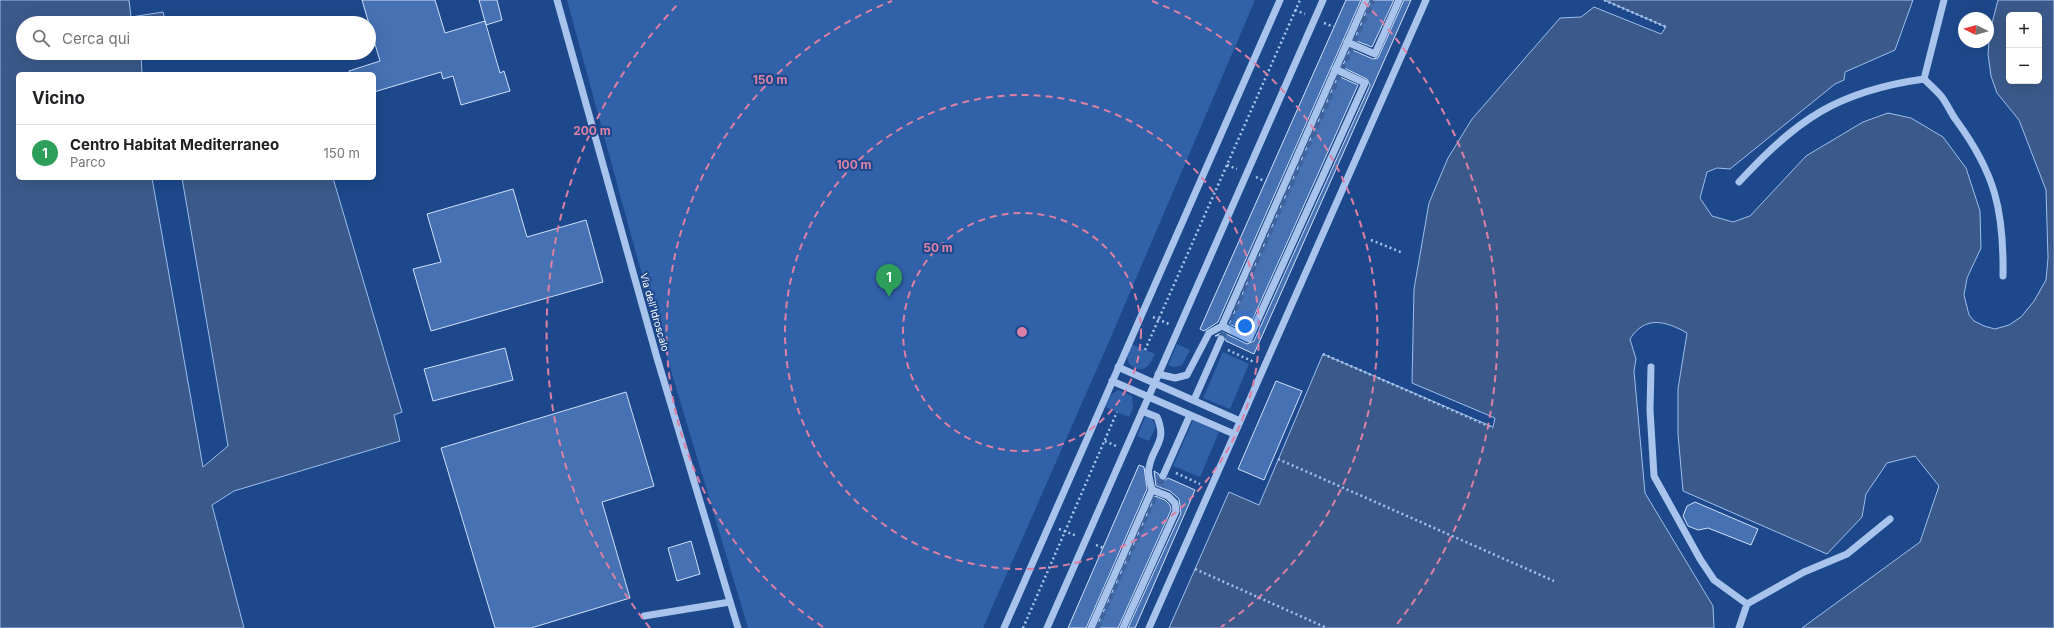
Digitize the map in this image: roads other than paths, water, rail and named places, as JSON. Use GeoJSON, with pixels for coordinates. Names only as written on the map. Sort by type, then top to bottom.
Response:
{"type":"FeatureCollection","features":[{"type":"Feature","properties":{"kind":"street","name":"Via dell'Idroscalo"},"geometry":{"type":"LineString","coordinates":[[557,0],[657,358],[738,628]]}},
{"type":"Feature","properties":{"kind":"street"},"geometry":{"type":"LineString","coordinates":[[1004,628],[1280,0]]}},
{"type":"Feature","properties":{"kind":"street"},"geometry":{"type":"LineString","coordinates":[[1047,628],[1323,0]]}},
{"type":"Feature","properties":{"kind":"street"},"geometry":{"type":"LineString","coordinates":[[1158,374],[1175,378],[1187,376],[1209,333],[1222,326],[1366,0]]}},
{"type":"Feature","properties":{"kind":"street"},"geometry":{"type":"LineString","coordinates":[[1347,42],[1375,54],[1399,0]]}},
{"type":"Feature","properties":{"kind":"street"},"geometry":{"type":"LineString","coordinates":[[1149,628],[1426,0]]}},
{"type":"Feature","properties":{"kind":"street"},"geometry":{"type":"LineString","coordinates":[[1924,79],[1944,0]]}},
{"type":"Feature","properties":{"kind":"street"},"geometry":{"type":"LineString","coordinates":[[1222,326],[1249,339],[1365,83],[1335,69]]}},
{"type":"Feature","properties":{"kind":"street"},"geometry":{"type":"LineString","coordinates":[[1739,182],[1763,156],[1822,109],[1855,94],[1879,87],[1924,79]]}},
{"type":"Feature","properties":{"kind":"street"},"geometry":{"type":"LineString","coordinates":[[1924,79],[1942,97],[1974,144],[1990,178],[1999,208],[2004,239],[2003,276]]}},
{"type":"Feature","properties":{"kind":"street"},"geometry":{"type":"LineString","coordinates":[[1194,400],[1220,342]]}},
{"type":"Feature","properties":{"kind":"street"},"geometry":{"type":"LineString","coordinates":[[1118,367],[1240,421]]}},
{"type":"Feature","properties":{"kind":"street"},"geometry":{"type":"LineString","coordinates":[[1651,367],[1650,410],[1654,476],[1700,559],[1714,580],[1747,604]]}},
{"type":"Feature","properties":{"kind":"street"},"geometry":{"type":"LineString","coordinates":[[1112,381],[1234,434]]}},
{"type":"Feature","properties":{"kind":"street"},"geometry":{"type":"LineString","coordinates":[[1092,628],[1152,490],[1148,469],[1162,437],[1161,426],[1157,417],[1142,411]]}},
{"type":"Feature","properties":{"kind":"street"},"geometry":{"type":"LineString","coordinates":[[1165,472],[1190,415]]}},
{"type":"Feature","properties":{"kind":"street"},"geometry":{"type":"LineString","coordinates":[[1123,628],[1176,511],[1175,503],[1168,496],[1152,490]]}},
{"type":"Feature","properties":{"kind":"street"},"geometry":{"type":"LineString","coordinates":[[1740,628],[1747,604],[1804,572],[1847,554],[1890,519]]}},
{"type":"Feature","properties":{"kind":"street"},"geometry":{"type":"LineString","coordinates":[[644,616],[730,602]]}},
{"type":"Feature","properties":{"kind":"tunnel"},"geometry":{"type":"LineString","coordinates":[[1221,339],[1372,0]]}},
{"type":"Feature","properties":{"kind":"tunnel"},"geometry":{"type":"LineString","coordinates":[[1096,628],[1163,476]]}},
{"type":"Feature","properties":{"kind":"place","name":"Centro Habitat Mediterraneo"},"geometry":{"type":"Point","coordinates":[889,297]}}]}
